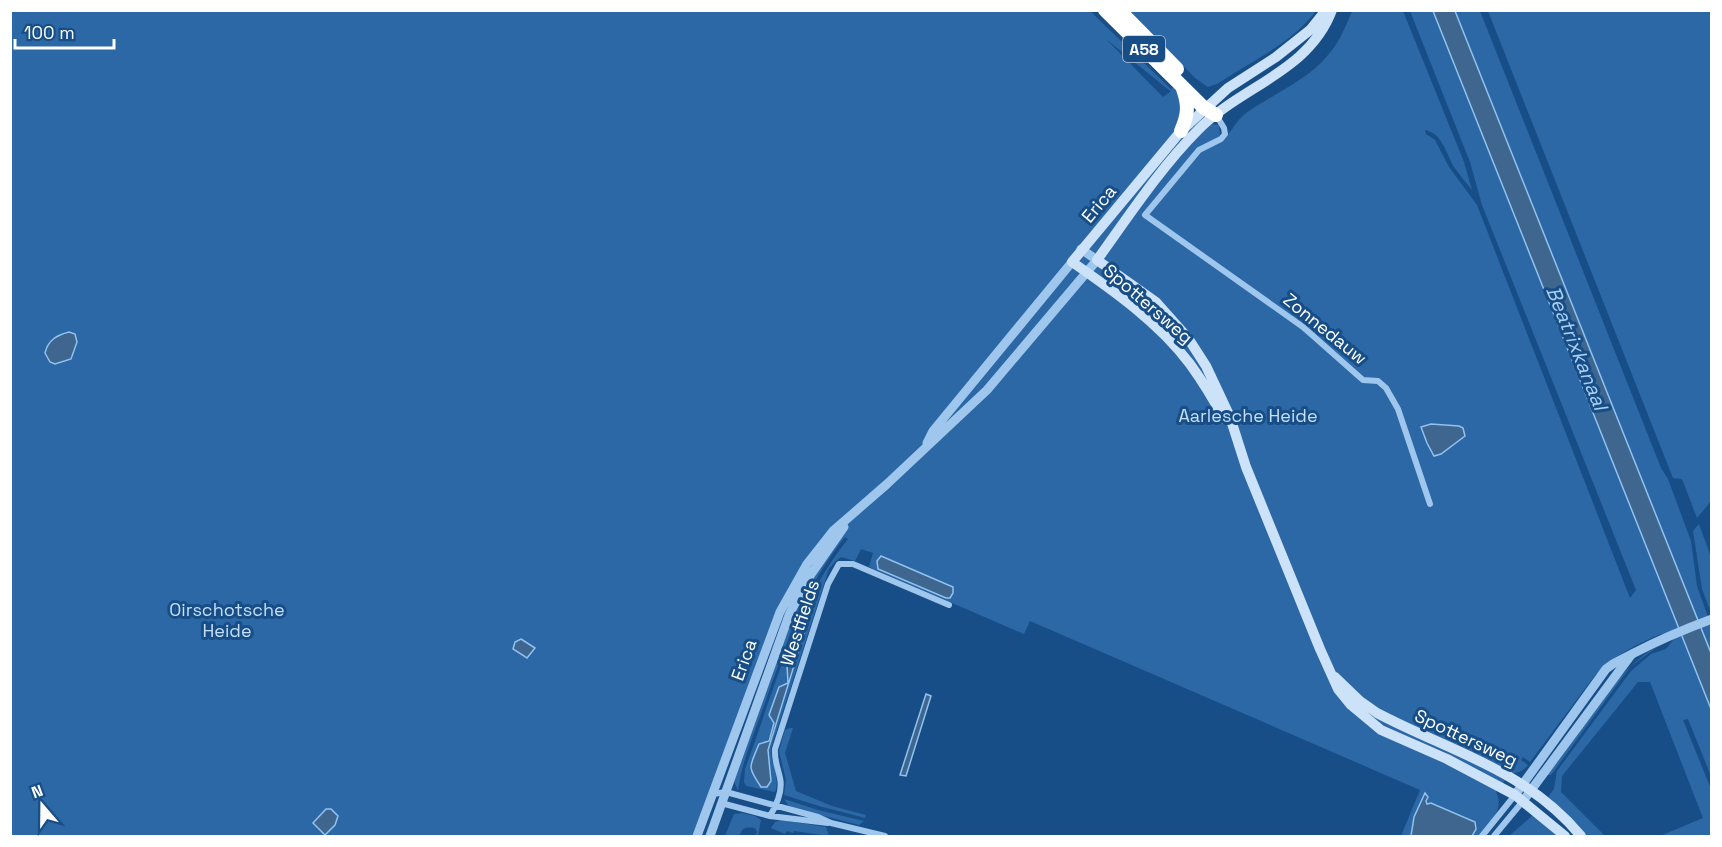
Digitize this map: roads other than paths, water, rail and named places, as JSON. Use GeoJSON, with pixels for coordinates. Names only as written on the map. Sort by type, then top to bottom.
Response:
{"type":"FeatureCollection","features":[{"type":"Feature","properties":{"kind":"highway","name":"A58"},"geometry":{"type":"LineString","coordinates":[[1105,10],[1183,87],[1210,109]]}},
{"type":"Feature","properties":{"kind":"highway","name":"A58"},"geometry":{"type":"LineString","coordinates":[[1119,10],[1210,109]]}},
{"type":"Feature","properties":{"kind":"highway"},"geometry":{"type":"LineString","coordinates":[[1181,131],[1188,110],[1183,87]]}},
{"type":"Feature","properties":{"kind":"main road","name":"Erica"},"geometry":{"type":"LineString","coordinates":[[1097,260],[1228,88],[1310,30],[1326,10]]}},
{"type":"Feature","properties":{"kind":"main road","name":"Erica"},"geometry":{"type":"LineString","coordinates":[[1072,262],[1181,131],[1210,109],[1234,101],[1291,65],[1317,39],[1332,10]]}},
{"type":"Feature","properties":{"kind":"main road","name":"Spottersweg"},"geometry":{"type":"LineString","coordinates":[[1097,260],[1156,303],[1188,338],[1216,384],[1320,649],[1338,689],[1351,705],[1375,726],[1447,759],[1519,798],[1565,837]]}},
{"type":"Feature","properties":{"kind":"main road","name":"Spottersweg"},"geometry":{"type":"LineString","coordinates":[[1072,262],[1135,309],[1171,342],[1190,364],[1235,436]]}},
{"type":"Feature","properties":{"kind":"main road","name":"Spottersweg"},"geometry":{"type":"LineString","coordinates":[[1333,674],[1360,701],[1377,713],[1495,768],[1528,787],[1560,814],[1581,837]]}},
{"type":"Feature","properties":{"kind":"street","name":"Zonnedauw"},"geometry":{"type":"LineString","coordinates":[[1210,109],[1225,131],[1221,139],[1199,150],[1145,215],[1304,327],[1363,380],[1378,381],[1386,388],[1398,409],[1430,504]]}},
{"type":"Feature","properties":{"kind":"street","name":"Spottersweg"},"geometry":{"type":"LineString","coordinates":[[1082,249],[1097,260]]}},
{"type":"Feature","properties":{"kind":"street","name":"Erica"},"geometry":{"type":"LineString","coordinates":[[697,837],[780,612],[797,579],[833,531],[925,446],[944,432],[987,390],[1097,260]]}},
{"type":"Feature","properties":{"kind":"street","name":"Erica"},"geometry":{"type":"LineString","coordinates":[[925,446],[933,431],[1072,262]]}},
{"type":"Feature","properties":{"kind":"street","name":"Erica"},"geometry":{"type":"LineString","coordinates":[[710,837],[794,604],[825,552],[854,514]]}},
{"type":"Feature","properties":{"kind":"street","name":"Westfields"},"geometry":{"type":"LineString","coordinates":[[770,816],[781,785],[774,756],[775,749],[828,584],[839,564],[853,564],[949,605]]}},
{"type":"Feature","properties":{"kind":"street"},"geometry":{"type":"LineString","coordinates":[[1482,837],[1519,798],[1631,655],[1662,638],[1712,619]]}},
{"type":"Feature","properties":{"kind":"street"},"geometry":{"type":"LineString","coordinates":[[713,794],[726,792],[818,818],[831,824]]}},
{"type":"Feature","properties":{"kind":"street"},"geometry":{"type":"LineString","coordinates":[[713,794],[722,804],[770,816],[831,824],[885,837]]}},
{"type":"Feature","properties":{"kind":"street"},"geometry":{"type":"LineString","coordinates":[[1494,837],[1519,798]]}},
{"type":"Feature","properties":{"kind":"water","name":"Beatrixkanaal"},"geometry":{"type":"Polygon","coordinates":[[[1433,11],[1455,11],[1711,653],[1711,709],[1433,11]]]}},
{"type":"Feature","properties":{"kind":"water"},"geometry":{"type":"Polygon","coordinates":[[[69,332],[75,334],[77,342],[71,359],[55,364],[50,362],[45,353],[48,345],[57,337],[69,332]]]}},
{"type":"Feature","properties":{"kind":"water"},"geometry":{"type":"Polygon","coordinates":[[[1431,424],[1459,426],[1463,428],[1465,436],[1441,454],[1434,456],[1421,427],[1431,424]]]}},
{"type":"Feature","properties":{"kind":"water"},"geometry":{"type":"Polygon","coordinates":[[[881,556],[953,587],[953,593],[950,598],[946,598],[878,569],[877,561],[881,556]]]}},
{"type":"Feature","properties":{"kind":"water"},"geometry":{"type":"Polygon","coordinates":[[[809,617],[768,750],[771,781],[767,787],[761,787],[751,770],[752,762],[759,744],[769,741],[774,723],[769,715],[779,687],[788,683],[787,665],[798,647],[797,637],[803,622],[809,617]]]}},
{"type":"Feature","properties":{"kind":"water"},"geometry":{"type":"Polygon","coordinates":[[[521,639],[535,648],[527,658],[513,649],[515,642],[521,639]]]}},
{"type":"Feature","properties":{"kind":"water"},"geometry":{"type":"Polygon","coordinates":[[[926,694],[931,696],[906,776],[900,775],[926,694]]]}},
{"type":"Feature","properties":{"kind":"water"},"geometry":{"type":"Polygon","coordinates":[[[1425,793],[1428,797],[1427,804],[1431,803],[1475,822],[1476,829],[1472,836],[1411,836],[1414,817],[1425,793]]]}},
{"type":"Feature","properties":{"kind":"water"},"geometry":{"type":"Polygon","coordinates":[[[326,809],[331,809],[338,816],[335,825],[325,835],[313,823],[326,809]]]}},
{"type":"Feature","properties":{"kind":"park label","name":"Aarlesche Heide"},"geometry":{"type":"Point","coordinates":[1248,416]}},
{"type":"Feature","properties":{"kind":"park label","name":"Oirschotsche Heide"},"geometry":{"type":"Point","coordinates":[227,620]}}]}
